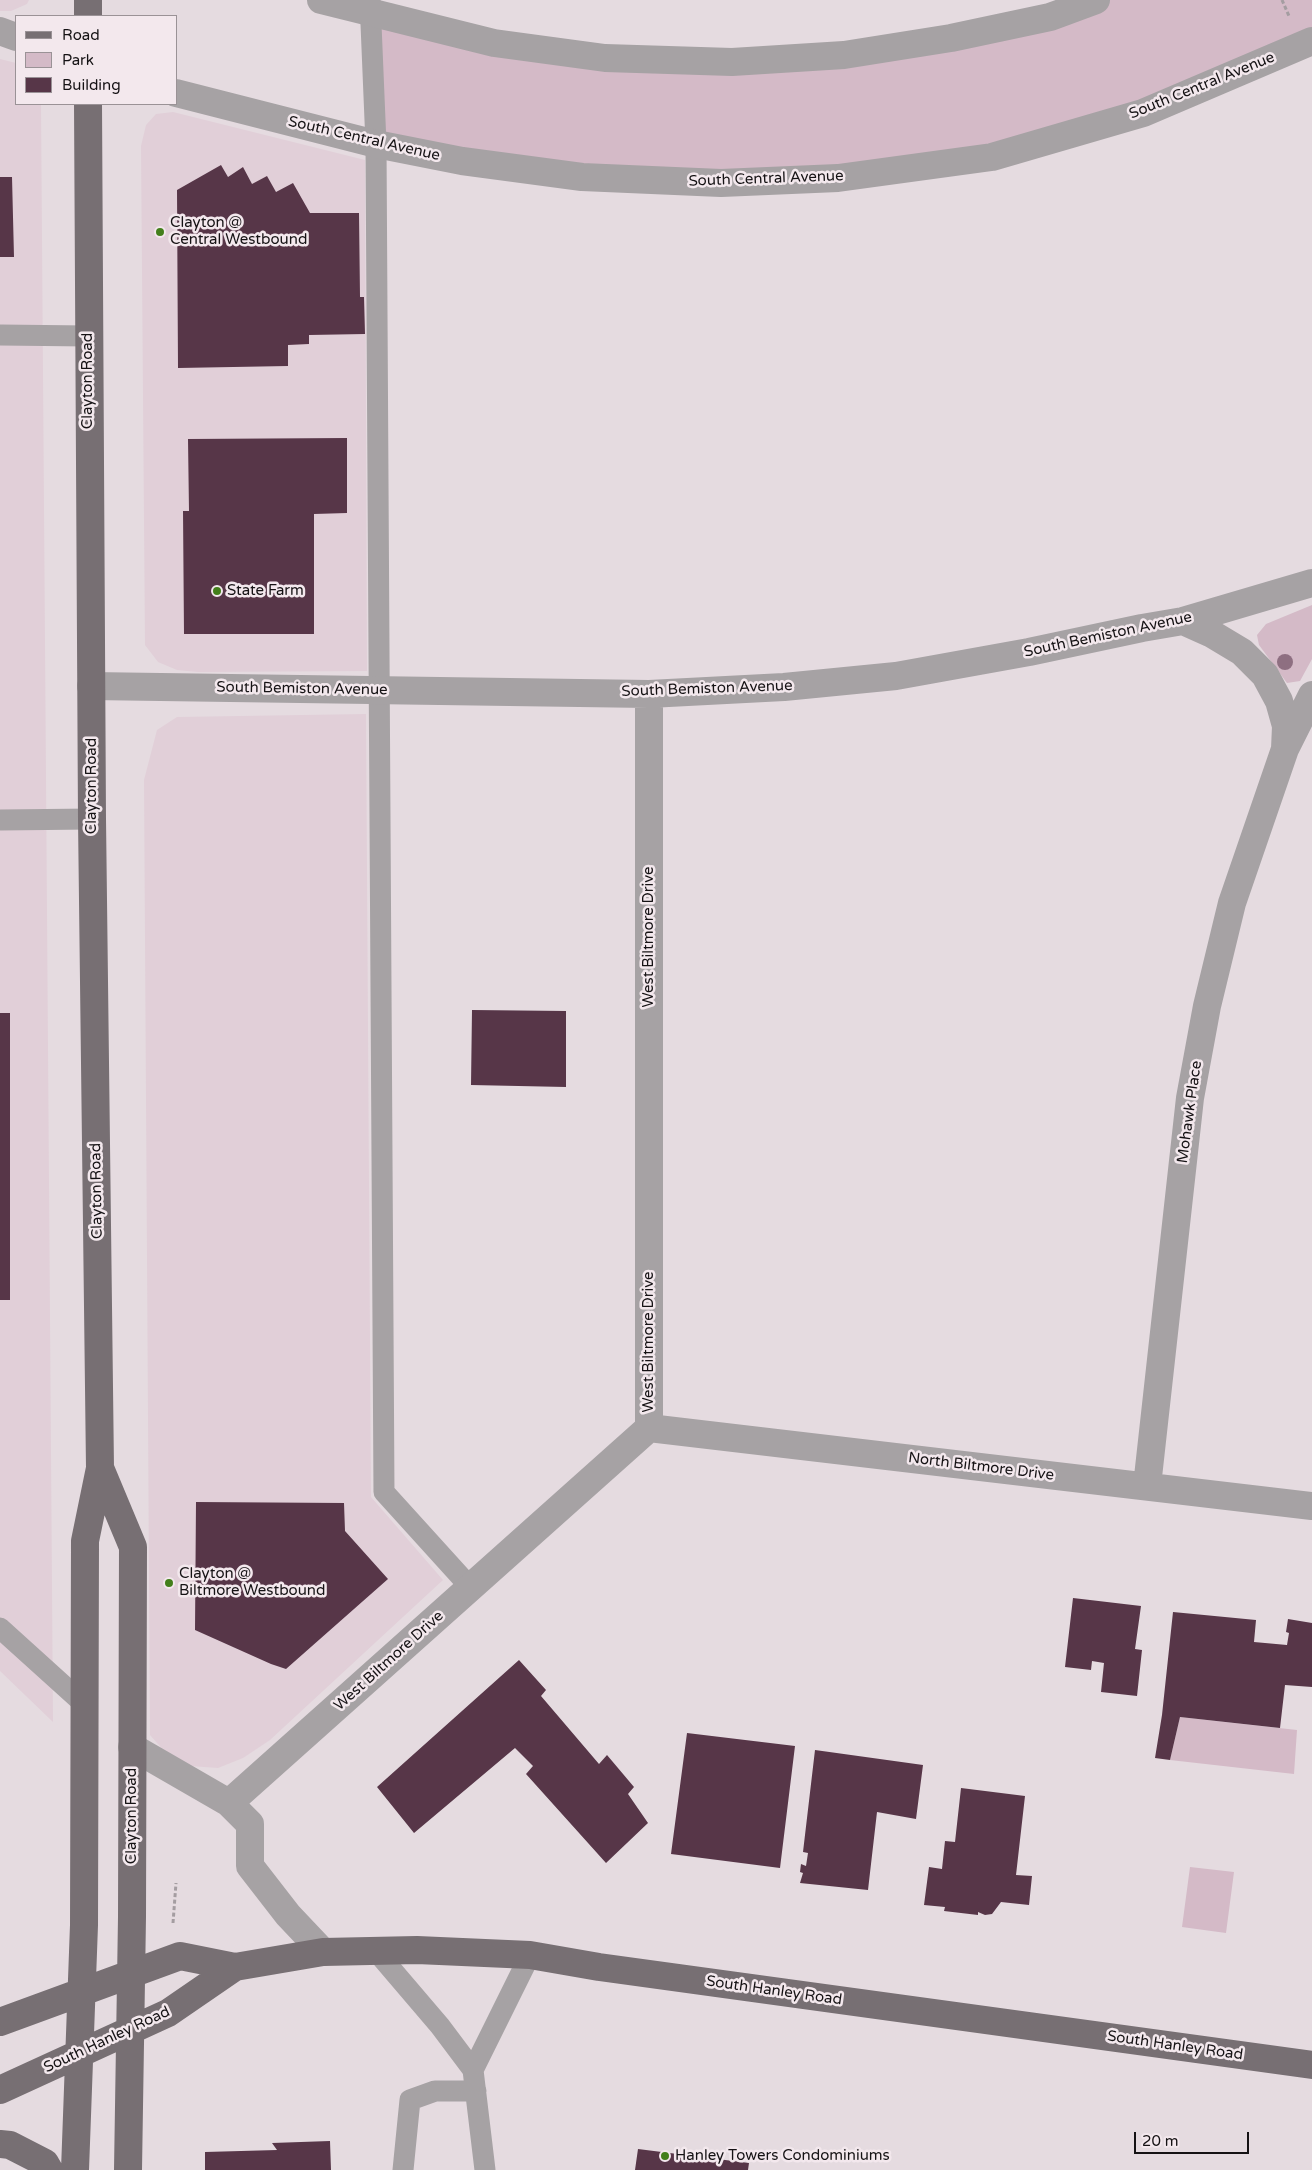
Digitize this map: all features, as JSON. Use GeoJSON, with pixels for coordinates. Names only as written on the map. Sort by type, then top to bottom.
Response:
{"type":"FeatureCollection","features":[{"type":"Feature","properties":{"kind":"main road"},"geometry":{"type":"LineString","coordinates":[[88,0],[88,15]]}},
{"type":"Feature","properties":{"kind":"main road","name":"Clayton Road"},"geometry":{"type":"LineString","coordinates":[[75,2170],[84,1925],[84,1541],[100,1468],[92,818],[88,105]]}},
{"type":"Feature","properties":{"kind":"main road","name":"Clayton Road"},"geometry":{"type":"LineString","coordinates":[[100,1468],[133,1547],[128,2170]]}},
{"type":"Feature","properties":{"kind":"main road","name":"South Hanley Road"},"geometry":{"type":"LineString","coordinates":[[0,2022],[180,1956],[235,1967],[323,1952],[417,1950],[530,1955],[1312,2065]]}},
{"type":"Feature","properties":{"kind":"main road","name":"South Hanley Road"},"geometry":{"type":"LineString","coordinates":[[0,2090],[168,2013],[235,1967]]}},
{"type":"Feature","properties":{"kind":"main road"},"geometry":{"type":"LineString","coordinates":[[0,2144],[10,2145],[45,2163],[49,2170]]}},
{"type":"Feature","properties":{"kind":"street"},"geometry":{"type":"LineString","coordinates":[[321,0],[370,6],[494,43],[605,58],[732,62],[844,55],[951,38],[1050,17],[1096,0]]}},
{"type":"Feature","properties":{"kind":"street"},"geometry":{"type":"LineString","coordinates":[[0,32],[15,37]]}},
{"type":"Feature","properties":{"kind":"street","name":"South Central Avenue"},"geometry":{"type":"LineString","coordinates":[[178,94],[376,144],[462,161],[582,177],[721,183],[838,178],[992,158],[1143,113],[1312,41]]}},
{"type":"Feature","properties":{"kind":"street","name":"South Bemiston Avenue"},"geometry":{"type":"LineString","coordinates":[[91,686],[649,694],[784,687],[896,676],[1183,621],[1312,582]]}},
{"type":"Feature","properties":{"kind":"street","name":"Mohawk Place"},"geometry":{"type":"LineString","coordinates":[[1183,621],[1212,634],[1242,652],[1265,674],[1279,701],[1286,726],[1285,749]]}},
{"type":"Feature","properties":{"kind":"street","name":"West Biltmore Drive"},"geometry":{"type":"LineString","coordinates":[[229,1803],[649,1428],[649,694]]}},
{"type":"Feature","properties":{"kind":"street","name":"Mohawk Place"},"geometry":{"type":"LineString","coordinates":[[1146,1486],[1190,1098],[1207,1006],[1232,903],[1285,749],[1312,695]]}},
{"type":"Feature","properties":{"kind":"street","name":"North Biltmore Drive"},"geometry":{"type":"LineString","coordinates":[[649,1428],[1312,1506]]}},
{"type":"Feature","properties":{"kind":"street"},"geometry":{"type":"LineString","coordinates":[[132,1747],[229,1803],[250,1824],[250,1866],[288,1915],[323,1952]]}},
{"type":"Feature","properties":{"kind":"lane"},"geometry":{"type":"LineString","coordinates":[[370,6],[376,144],[384,1492],[471,1588]]}},
{"type":"Feature","properties":{"kind":"lane"},"geometry":{"type":"LineString","coordinates":[[0,334],[88,336]]}},
{"type":"Feature","properties":{"kind":"lane"},"geometry":{"type":"LineString","coordinates":[[0,820],[92,818]]}},
{"type":"Feature","properties":{"kind":"lane"},"geometry":{"type":"LineString","coordinates":[[0,1628],[84,1704]]}},
{"type":"Feature","properties":{"kind":"lane"},"geometry":{"type":"LineString","coordinates":[[376,1951],[440,2026],[473,2070],[485,2170]]}},
{"type":"Feature","properties":{"kind":"lane"},"geometry":{"type":"LineString","coordinates":[[473,2070],[530,1955]]}},
{"type":"Feature","properties":{"kind":"lane"},"geometry":{"type":"LineString","coordinates":[[403,2170],[410,2100],[434,2091],[476,2091]]}},
{"type":"Feature","properties":{"kind":"path"},"geometry":{"type":"LineString","coordinates":[[172,1924],[176,1883]]}},
{"type":"Feature","properties":{"kind":"shaded area"},"geometry":{"type":"Polygon","coordinates":[[[0,0],[29,0],[27,4],[11,11],[0,11],[0,0]]]}},
{"type":"Feature","properties":{"kind":"shaded area"},"geometry":{"type":"Polygon","coordinates":[[[0,59],[15,63],[15,105],[41,105],[53,1722],[0,1671],[0,59]]]}},
{"type":"Feature","properties":{"kind":"shaded area"},"geometry":{"type":"Polygon","coordinates":[[[173,112],[365,160],[367,671],[198,672],[177,670],[158,662],[145,645],[141,146],[146,125],[156,114],[173,112]]]}},
{"type":"Feature","properties":{"kind":"shaded area"},"geometry":{"type":"Polygon","coordinates":[[[366,714],[371,1497],[443,1580],[270,1740],[243,1758],[218,1768],[190,1766],[165,1752],[150,1735],[144,780],[157,730],[177,717],[366,714]]]}},
{"type":"Feature","properties":{"kind":"green space"},"geometry":{"type":"Polygon","coordinates":[[[1096,0],[1312,0],[1312,41],[992,157],[721,183],[376,144],[370,13],[732,62],[1096,0]]]}},
{"type":"Feature","properties":{"kind":"green space"},"geometry":{"type":"Polygon","coordinates":[[[1312,605],[1312,659],[1300,681],[1287,683],[1259,645],[1257,635],[1266,624],[1312,605]]]}},
{"type":"Feature","properties":{"kind":"green space"},"geometry":{"type":"Polygon","coordinates":[[[1180,1717],[1297,1730],[1294,1774],[1170,1760],[1180,1717]]]}},
{"type":"Feature","properties":{"kind":"green space"},"geometry":{"type":"Polygon","coordinates":[[[1190,1867],[1234,1872],[1226,1933],[1182,1927],[1190,1867]]]}},
{"type":"Feature","properties":{"kind":"building"},"geometry":{"type":"Polygon","coordinates":[[[221,165],[228,177],[243,167],[252,184],[267,176],[276,192],[293,183],[310,213],[359,213],[360,297],[364,297],[365,334],[309,335],[309,344],[288,345],[288,366],[178,368],[177,190],[221,165]]]}},
{"type":"Feature","properties":{"kind":"building"},"geometry":{"type":"Polygon","coordinates":[[[0,177],[12,177],[14,257],[0,257],[0,177]]]}},
{"type":"Feature","properties":{"kind":"building"},"geometry":{"type":"Polygon","coordinates":[[[347,438],[347,513],[314,514],[314,634],[184,634],[183,511],[189,511],[188,439],[347,438]]]}},
{"type":"Feature","properties":{"kind":"building"},"geometry":{"type":"Polygon","coordinates":[[[472,1010],[566,1011],[566,1087],[471,1085],[472,1010]]]}},
{"type":"Feature","properties":{"kind":"building"},"geometry":{"type":"Polygon","coordinates":[[[0,1013],[10,1013],[10,1300],[0,1300],[0,1013]]]}},
{"type":"Feature","properties":{"kind":"building"},"geometry":{"type":"Polygon","coordinates":[[[196,1502],[344,1503],[345,1531],[388,1579],[286,1669],[271,1664],[195,1630],[196,1502]]]}},
{"type":"Feature","properties":{"kind":"building"},"geometry":{"type":"Polygon","coordinates":[[[1073,1598],[1141,1606],[1135,1649],[1142,1650],[1137,1696],[1101,1692],[1104,1663],[1092,1661],[1091,1670],[1065,1667],[1073,1598]]]}},
{"type":"Feature","properties":{"kind":"building"},"geometry":{"type":"Polygon","coordinates":[[[1173,1612],[1256,1620],[1254,1642],[1287,1645],[1289,1633],[1286,1632],[1288,1619],[1312,1623],[1312,1687],[1285,1685],[1280,1728],[1180,1717],[1170,1760],[1155,1758],[1162,1715],[1173,1612]]]}},
{"type":"Feature","properties":{"kind":"building"},"geometry":{"type":"Polygon","coordinates":[[[519,1660],[546,1690],[541,1696],[599,1764],[607,1755],[634,1787],[628,1794],[648,1823],[606,1863],[526,1774],[533,1766],[515,1748],[414,1833],[377,1787],[519,1660]]]}},
{"type":"Feature","properties":{"kind":"building"},"geometry":{"type":"Polygon","coordinates":[[[687,1733],[795,1746],[780,1868],[671,1854],[687,1733]]]}},
{"type":"Feature","properties":{"kind":"building"},"geometry":{"type":"Polygon","coordinates":[[[815,1750],[923,1765],[916,1819],[877,1812],[868,1890],[800,1883],[803,1873],[800,1872],[801,1864],[806,1866],[808,1853],[803,1852],[815,1750]]]}},
{"type":"Feature","properties":{"kind":"building"},"geometry":{"type":"Polygon","coordinates":[[[961,1788],[1025,1796],[1016,1875],[1032,1876],[1029,1905],[1001,1902],[992,1914],[985,1915],[978,1912],[978,1915],[944,1911],[945,1907],[924,1905],[929,1867],[942,1869],[945,1841],[955,1842],[961,1788]]]}},
{"type":"Feature","properties":{"kind":"building"},"geometry":{"type":"Polygon","coordinates":[[[330,2141],[331,2170],[205,2170],[205,2152],[277,2150],[272,2143],[330,2141]]]}},
{"type":"Feature","properties":{"kind":"building","name":"Hanley Towers Condominiums"},"geometry":{"type":"Polygon","coordinates":[[[638,2149],[749,2163],[748,2170],[635,2170],[638,2149]]]}},
{"type":"Feature","properties":{"kind":"place","name":"Clayton @ Central Westbound"},"geometry":{"type":"Point","coordinates":[160,232]}},
{"type":"Feature","properties":{"kind":"place","name":"State Farm"},"geometry":{"type":"Point","coordinates":[217,591]}},
{"type":"Feature","properties":{"kind":"place","name":"Clayton @ Biltmore Westbound"},"geometry":{"type":"Point","coordinates":[169,1583]}},
{"type":"Feature","properties":{"kind":"place","name":"Hanley Towers Condominiums"},"geometry":{"type":"Point","coordinates":[665,2156]}}]}
